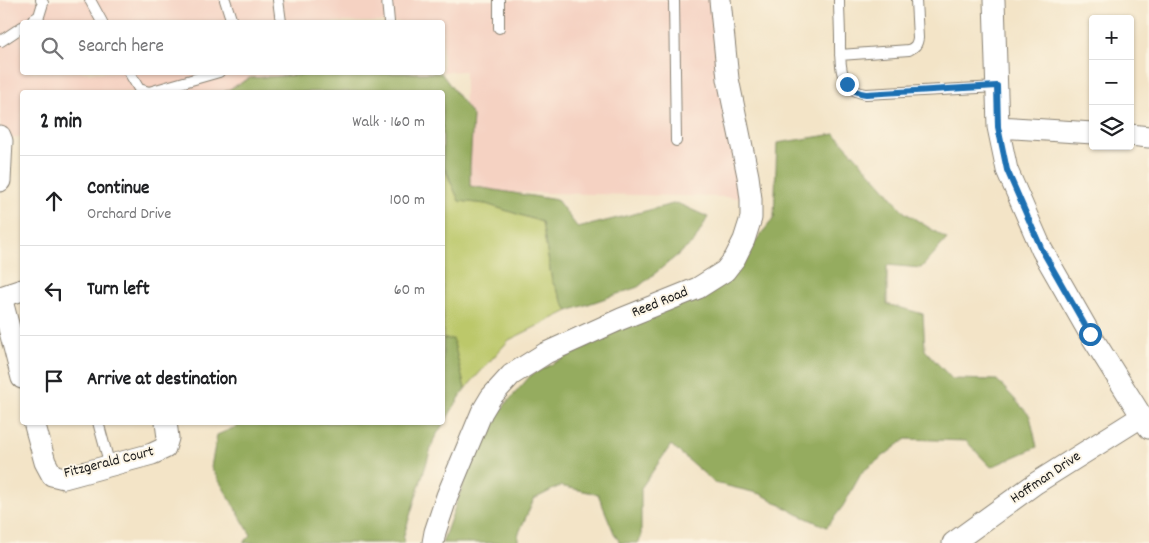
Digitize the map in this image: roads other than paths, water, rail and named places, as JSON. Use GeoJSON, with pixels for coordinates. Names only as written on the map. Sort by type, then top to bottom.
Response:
{"type":"FeatureCollection","features":[{"type":"Feature","properties":{"kind":"street","name":"Reed Road"},"geometry":{"type":"LineString","coordinates":[[434,543],[435,532],[446,496],[482,412],[491,396],[511,375],[554,349],[698,288],[725,271],[735,258],[744,240],[751,218],[751,199],[728,79],[720,0]]}},
{"type":"Feature","properties":{"kind":"street"},"geometry":{"type":"LineString","coordinates":[[994,0],[998,127],[1007,170],[1042,250],[1090,334],[1145,423]]}},
{"type":"Feature","properties":{"kind":"street"},"geometry":{"type":"LineString","coordinates":[[998,127],[1089,133]]}},
{"type":"Feature","properties":{"kind":"street"},"geometry":{"type":"LineString","coordinates":[[1134,135],[1149,137]]}},
{"type":"Feature","properties":{"kind":"street"},"geometry":{"type":"LineString","coordinates":[[0,136],[2,141],[0,181]]}},
{"type":"Feature","properties":{"kind":"street"},"geometry":{"type":"LineString","coordinates":[[20,290],[0,295],[20,370]]}},
{"type":"Feature","properties":{"kind":"street","name":"Hoffman Drive"},"geometry":{"type":"LineString","coordinates":[[953,543],[1036,483],[1145,423]]}},
{"type":"Feature","properties":{"kind":"street","name":"Fitzgerald Court"},"geometry":{"type":"LineString","coordinates":[[35,425],[45,462],[52,475],[64,478],[152,454],[165,448],[168,438],[166,425]]}},
{"type":"Feature","properties":{"kind":"lane"},"geometry":{"type":"LineString","coordinates":[[33,20],[39,16],[43,3],[42,0]]}},
{"type":"Feature","properties":{"kind":"lane"},"geometry":{"type":"LineString","coordinates":[[90,0],[101,20]]}},
{"type":"Feature","properties":{"kind":"lane"},"geometry":{"type":"LineString","coordinates":[[225,0],[231,20]]}},
{"type":"Feature","properties":{"kind":"lane"},"geometry":{"type":"LineString","coordinates":[[278,0],[281,20]]}},
{"type":"Feature","properties":{"kind":"lane"},"geometry":{"type":"LineString","coordinates":[[387,0],[389,20]]}},
{"type":"Feature","properties":{"kind":"lane"},"geometry":{"type":"LineString","coordinates":[[499,0],[499,28]]}},
{"type":"Feature","properties":{"kind":"lane"},"geometry":{"type":"LineString","coordinates":[[674,0],[676,141]]}},
{"type":"Feature","properties":{"kind":"lane"},"geometry":{"type":"LineString","coordinates":[[839,0],[840,65],[847,84],[852,90],[866,94],[997,86]]}},
{"type":"Feature","properties":{"kind":"lane"},"geometry":{"type":"LineString","coordinates":[[840,55],[909,50],[914,48],[918,38],[916,0]]}},
{"type":"Feature","properties":{"kind":"lane"},"geometry":{"type":"LineString","coordinates":[[1,41],[20,28]]}},
{"type":"Feature","properties":{"kind":"lane"},"geometry":{"type":"LineString","coordinates":[[131,75],[138,89],[142,90]]}},
{"type":"Feature","properties":{"kind":"lane"},"geometry":{"type":"LineString","coordinates":[[156,90],[208,75]]}},
{"type":"Feature","properties":{"kind":"lane"},"geometry":{"type":"LineString","coordinates":[[99,425],[110,466]]}}]}
